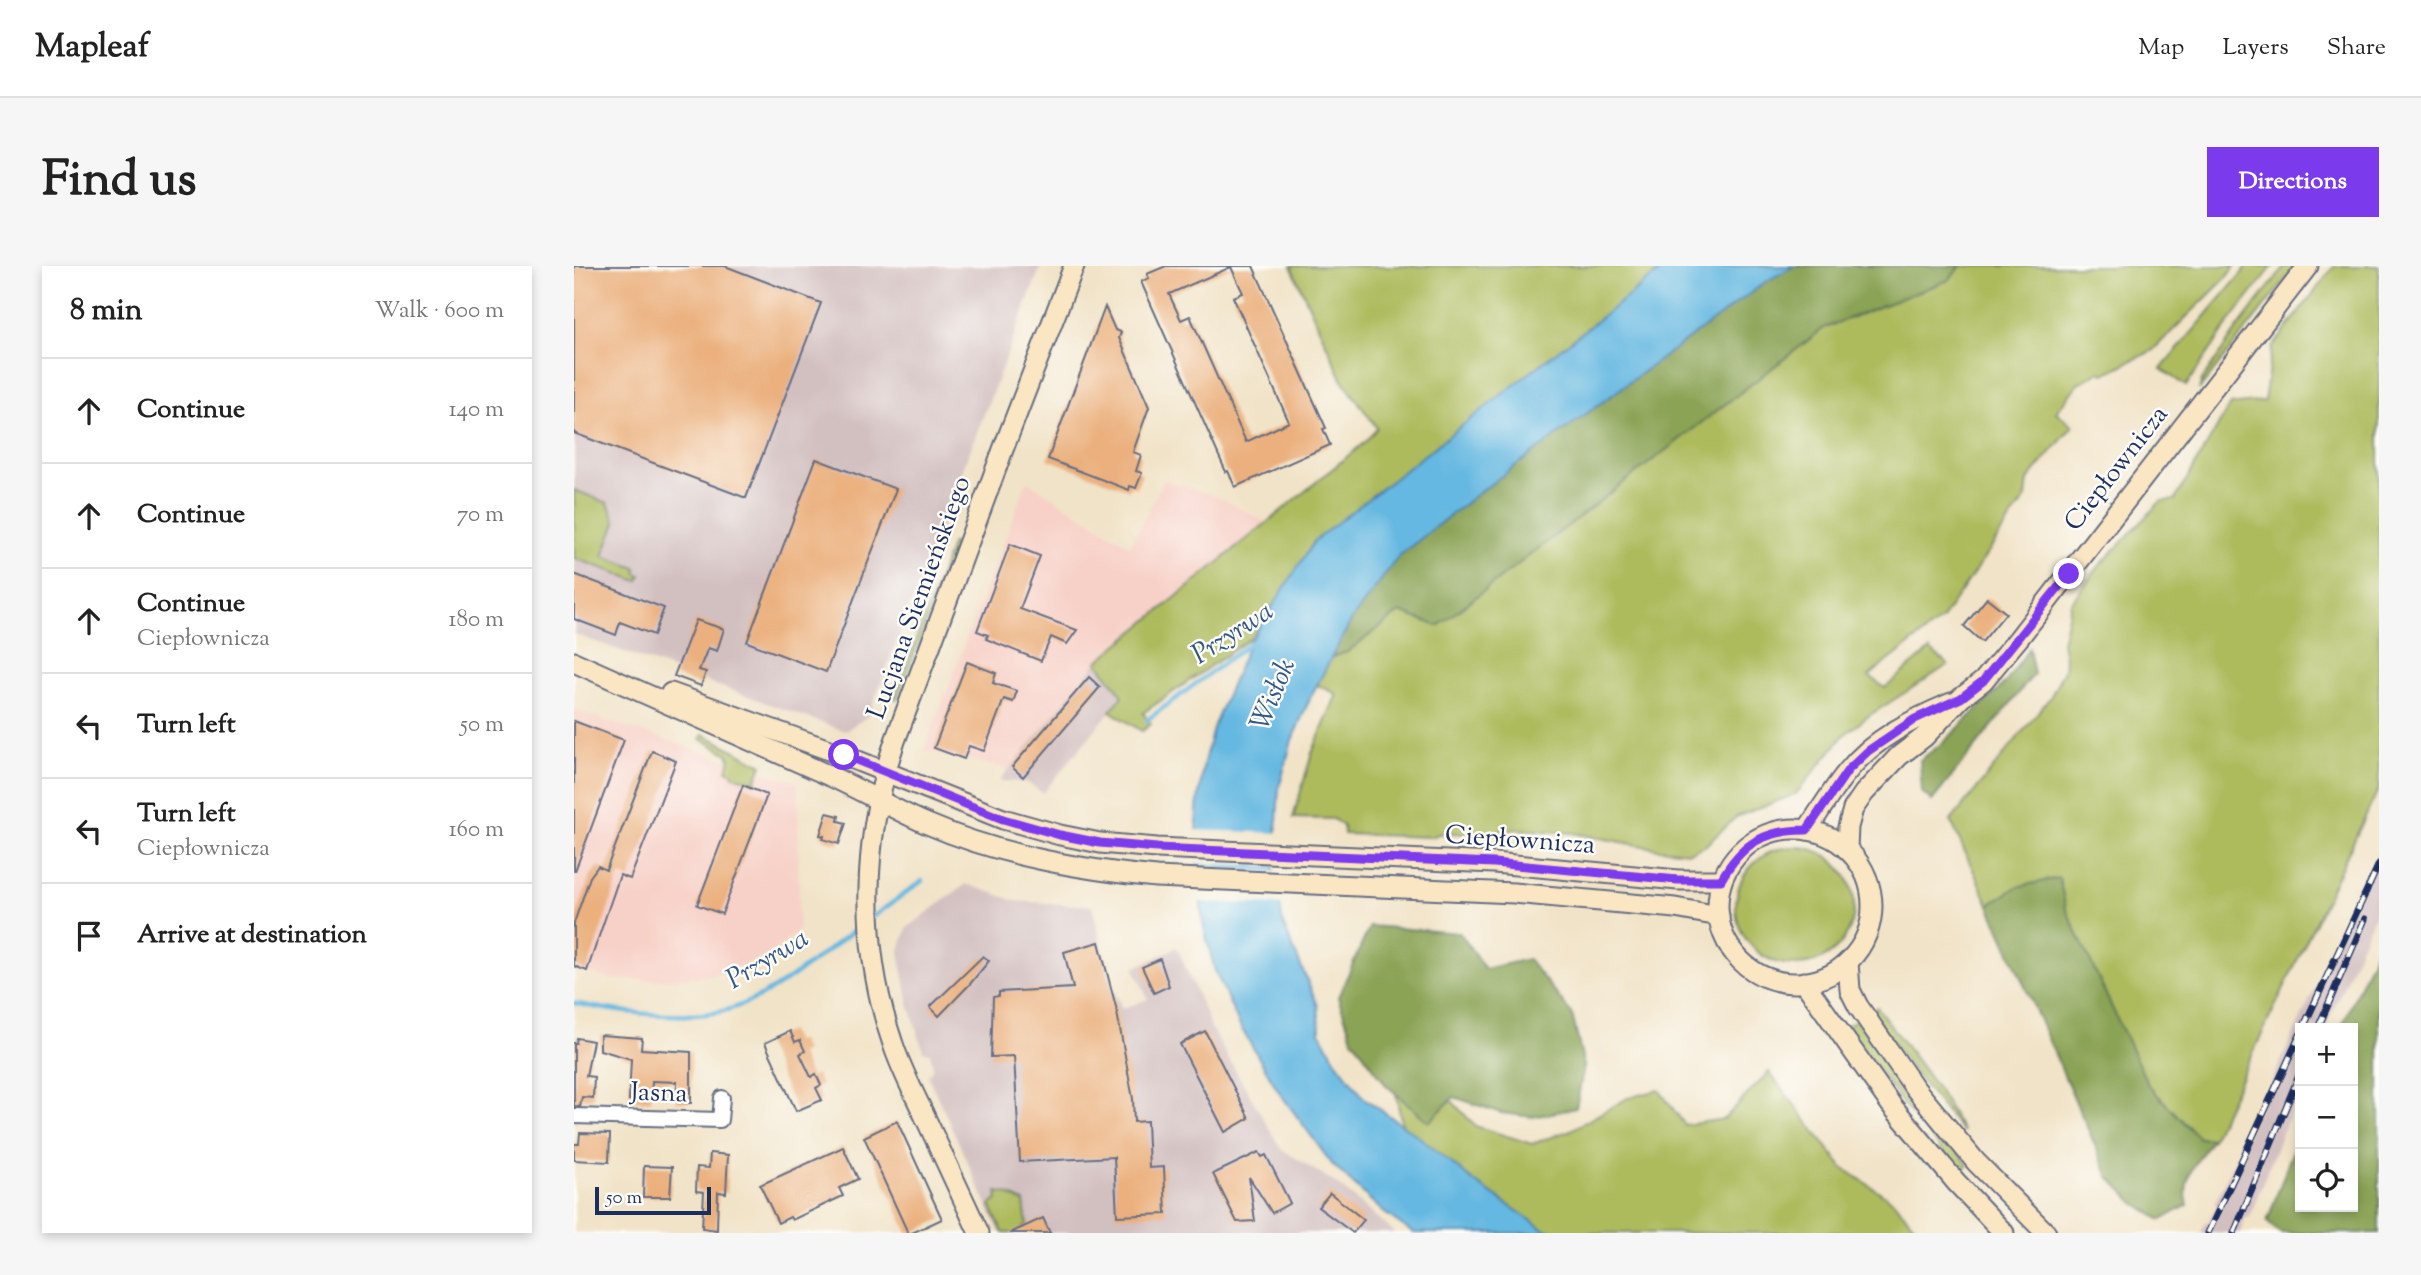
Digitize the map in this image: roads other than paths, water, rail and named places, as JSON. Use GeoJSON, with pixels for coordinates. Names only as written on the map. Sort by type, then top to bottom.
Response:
{"type":"FeatureCollection","features":[{"type":"Feature","properties":{"kind":"main road","name":"Lucjana Siemieńskiego"},"geometry":{"type":"LineString","coordinates":[[979,1233],[894,1048],[876,986],[870,942],[870,873],[885,772],[927,652],[1074,266]]}},
{"type":"Feature","properties":{"kind":"main road","name":"Ciepłownicza"},"geometry":{"type":"LineString","coordinates":[[1847,849],[1848,827],[1853,809],[1864,793],[1899,756],[1924,737],[1961,698],[1983,681],[2308,266]]}},
{"type":"Feature","properties":{"kind":"main road","name":"Ciepłownicza"},"geometry":{"type":"LineString","coordinates":[[574,661],[741,717],[1003,819],[1100,843],[1157,848],[1494,863],[1678,880],[1721,880]]}},
{"type":"Feature","properties":{"kind":"main road","name":"Ciepłownicza"},"geometry":{"type":"LineString","coordinates":[[574,661],[834,777],[927,824],[1009,852],[1089,870],[1156,877],[1514,893],[1675,908],[1719,916]]}},
{"type":"Feature","properties":{"kind":"main road","name":"Ciepłownicza"},"geometry":{"type":"LineString","coordinates":[[1807,830],[1848,770],[1868,751],[1915,719],[1961,698]]}},
{"type":"Feature","properties":{"kind":"main road"},"geometry":{"type":"LineString","coordinates":[[1785,830],[1822,833],[1847,849],[1867,878],[1872,903],[1869,927],[1864,940],[1848,962],[1827,975],[1804,982],[1780,981],[1758,973],[1739,958],[1726,939],[1719,916],[1718,892],[1731,861],[1746,846],[1785,830]]}},
{"type":"Feature","properties":{"kind":"main road"},"geometry":{"type":"LineString","coordinates":[[1848,962],[1850,990],[1857,1006],[1914,1087],[1976,1162],[2046,1233]]}},
{"type":"Feature","properties":{"kind":"main road"},"geometry":{"type":"LineString","coordinates":[[1804,982],[1892,1106],[1956,1182],[2004,1233]]}},
{"type":"Feature","properties":{"kind":"street","name":"Jasna"},"geometry":{"type":"LineString","coordinates":[[574,1116],[720,1121],[722,1098]]}},
{"type":"Feature","properties":{"kind":"water","name":"Wisłok"},"geometry":{"type":"Polygon","coordinates":[[[1667,266],[1794,266],[1767,281],[1473,497],[1399,556],[1352,619],[1310,698],[1292,740],[1279,788],[1274,869],[1283,924],[1318,1006],[1320,1032],[1337,1062],[1364,1098],[1418,1136],[1477,1184],[1544,1229],[1556,1233],[1413,1233],[1382,1211],[1332,1164],[1279,1092],[1240,1026],[1215,971],[1203,924],[1197,870],[1197,808],[1204,762],[1214,725],[1249,643],[1315,540],[1667,266]]]}},
{"type":"Feature","properties":{"kind":"waterway","name":"Przyrwa"},"geometry":{"type":"LineString","coordinates":[[1147,720],[1253,641]]}},
{"type":"Feature","properties":{"kind":"waterway","name":"Przyrwa"},"geometry":{"type":"LineString","coordinates":[[874,916],[922,881]]}},
{"type":"Feature","properties":{"kind":"waterway","name":"Przyrwa"},"geometry":{"type":"LineString","coordinates":[[574,1003],[662,1015],[697,1015],[733,1008],[773,989],[864,923]]}},
{"type":"Feature","properties":{"kind":"railway"},"geometry":{"type":"LineString","coordinates":[[2305,1023],[2379,864]]}},
{"type":"Feature","properties":{"kind":"railway"},"geometry":{"type":"LineString","coordinates":[[2320,1023],[2365,919]]}},
{"type":"Feature","properties":{"kind":"railway"},"geometry":{"type":"LineString","coordinates":[[2208,1233],[2295,1046]]}},
{"type":"Feature","properties":{"kind":"railway"},"geometry":{"type":"LineString","coordinates":[[2234,1233],[2295,1085]]}}]}
